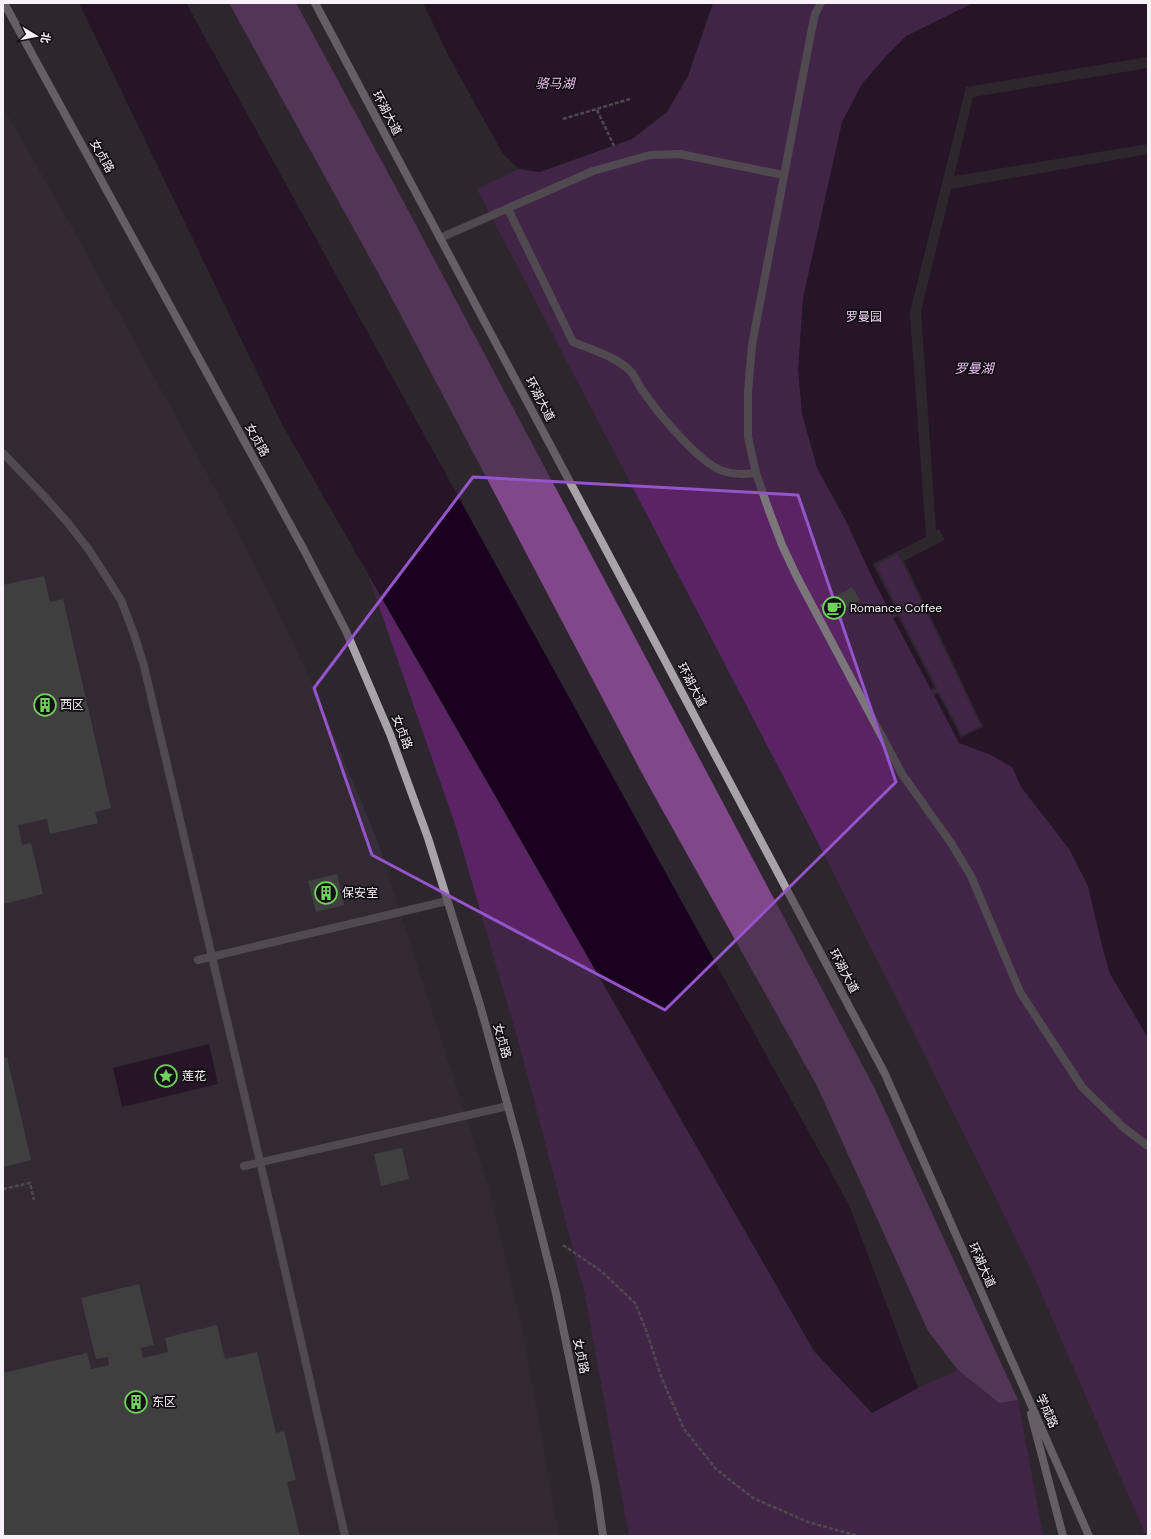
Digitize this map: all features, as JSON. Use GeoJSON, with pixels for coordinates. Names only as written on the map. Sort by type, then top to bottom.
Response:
{"type":"FeatureCollection","features":[{"type":"Feature","properties":{"kind":"main road","name":"女贞路"},"geometry":{"type":"LineString","coordinates":[[4,3],[300,543],[346,631],[390,734],[428,838],[480,1005],[508,1106],[555,1289],[596,1487],[603,1536]]}},
{"type":"Feature","properties":{"kind":"main road","name":"环湖大道"},"geometry":{"type":"LineString","coordinates":[[315,3],[885,1074],[1024,1390]]}},
{"type":"Feature","properties":{"kind":"main road","name":"学成路"},"geometry":{"type":"LineString","coordinates":[[1024,1390],[1063,1536]]}},
{"type":"Feature","properties":{"kind":"main road","name":"学成路"},"geometry":{"type":"LineString","coordinates":[[1024,1390],[1089,1536]]}},
{"type":"Feature","properties":{"kind":"lane"},"geometry":{"type":"LineString","coordinates":[[821,3],[816,14],[811,33],[752,345],[748,393],[748,437],[756,473],[782,545],[797,577],[902,774],[951,843],[971,876],[1020,992],[1082,1087],[1124,1128],[1148,1146]]}},
{"type":"Feature","properties":{"kind":"lane"},"geometry":{"type":"LineString","coordinates":[[440,238],[593,171],[650,155],[680,154],[784,175]]}},
{"type":"Feature","properties":{"kind":"lane"},"geometry":{"type":"LineString","coordinates":[[508,209],[573,342],[616,360],[631,373],[642,391],[661,415],[710,465],[723,471],[738,474],[756,473]]}},
{"type":"Feature","properties":{"kind":"lane"},"geometry":{"type":"LineString","coordinates":[[3,453],[44,496],[89,550],[120,600],[134,634],[144,666],[212,956],[345,1536]]}},
{"type":"Feature","properties":{"kind":"lane"},"geometry":{"type":"LineString","coordinates":[[198,960],[447,901]]}},
{"type":"Feature","properties":{"kind":"lane"},"geometry":{"type":"LineString","coordinates":[[244,1166],[508,1106]]}},
{"type":"Feature","properties":{"kind":"path"},"geometry":{"type":"LineString","coordinates":[[563,119],[630,99]]}},
{"type":"Feature","properties":{"kind":"path"},"geometry":{"type":"LineString","coordinates":[[597,110],[614,146]]}},
{"type":"Feature","properties":{"kind":"path"},"geometry":{"type":"LineString","coordinates":[[3,1189],[30,1183],[34,1200]]}},
{"type":"Feature","properties":{"kind":"path"},"geometry":{"type":"LineString","coordinates":[[540,1231],[601,1271],[635,1303],[646,1330],[662,1379],[684,1429],[716,1469],[753,1498],[808,1522],[858,1536]]}},
{"type":"Feature","properties":{"kind":"highlighted area"},"geometry":{"type":"Polygon","coordinates":[[[473,477],[798,495],[896,782],[665,1010],[372,855],[314,688],[473,477]]]}},
{"type":"Feature","properties":{"kind":"shaded area"},"geometry":{"type":"Polygon","coordinates":[[[229,3],[296,3],[400,195],[874,1087],[1018,1400],[999,1403],[958,1370],[928,1331],[817,1086],[645,779],[387,289],[229,3]]]}},
{"type":"Feature","properties":{"kind":"shaded area"},"geometry":{"type":"Polygon","coordinates":[[[3,107],[69,222],[202,464],[274,603],[315,690],[377,840],[488,1185],[523,1332],[559,1536],[3,1536],[3,107]]]}},
{"type":"Feature","properties":{"kind":"green space","name":"罗曼园"},"geometry":{"type":"Polygon","coordinates":[[[713,3],[1148,3],[1148,1536],[1146,1536],[1034,1276],[907,1019],[815,837],[477,189],[519,169],[540,172],[632,139],[667,112],[688,76],[713,3]]]}},
{"type":"Feature","properties":{"kind":"green space"},"geometry":{"type":"Polygon","coordinates":[[[368,575],[814,1351],[872,1413],[918,1388],[958,1370],[999,1403],[1018,1400],[1043,1536],[629,1536],[585,1295],[520,1047],[455,824],[368,575]]]}},
{"type":"Feature","properties":{"kind":"water"},"geometry":{"type":"Polygon","coordinates":[[[79,3],[186,3],[849,1205],[918,1388],[872,1413],[814,1351],[282,424],[79,3]]]}},
{"type":"Feature","properties":{"kind":"water","name":"骆马湖"},"geometry":{"type":"Polygon","coordinates":[[[423,3],[713,3],[688,76],[667,112],[632,139],[540,172],[519,169],[503,154],[449,57],[423,3]]]}},
{"type":"Feature","properties":{"kind":"water","name":"罗曼湖"},"geometry":{"type":"Polygon","coordinates":[[[973,3],[1148,3],[1148,1038],[1110,974],[1088,886],[1069,849],[1021,787],[1012,767],[991,755],[959,743],[934,695],[938,693],[961,737],[983,727],[899,551],[873,564],[897,611],[891,614],[845,519],[817,468],[802,414],[798,370],[803,298],[842,122],[862,84],[886,56],[906,36],[973,3]]]}},
{"type":"Feature","properties":{"kind":"water"},"geometry":{"type":"Polygon","coordinates":[[[898,616],[935,688],[931,690],[893,618],[898,616]]]}},
{"type":"Feature","properties":{"kind":"water"},"geometry":{"type":"Polygon","coordinates":[[[209,1044],[218,1084],[122,1107],[113,1068],[209,1044]]]}},
{"type":"Feature","properties":{"kind":"pier"},"geometry":{"type":"Polygon","coordinates":[[[1148,57],[1148,68],[973,97],[954,176],[1148,144],[1148,154],[951,189],[921,311],[936,531],[939,529],[945,540],[904,561],[983,727],[961,737],[938,694],[934,695],[933,693],[937,691],[939,692],[962,735],[981,726],[898,554],[876,565],[899,611],[892,616],[891,614],[897,611],[873,564],[926,537],[910,312],[966,87],[1148,57]]]}},
{"type":"Feature","properties":{"kind":"pier"},"geometry":{"type":"Polygon","coordinates":[[[898,614],[900,615],[937,687],[936,690],[932,692],[931,690],[935,688],[899,616],[893,618],[898,614]]]}},
{"type":"Feature","properties":{"kind":"building","name":"西区"},"geometry":{"type":"Polygon","coordinates":[[[44,576],[50,602],[63,599],[111,808],[95,812],[98,823],[50,834],[47,819],[18,825],[22,845],[31,843],[43,894],[3,904],[3,585],[44,576]]]}},
{"type":"Feature","properties":{"kind":"building"},"geometry":{"type":"Polygon","coordinates":[[[852,587],[860,600],[827,618],[820,605],[852,587]]]}},
{"type":"Feature","properties":{"kind":"building","name":"保安室"},"geometry":{"type":"Polygon","coordinates":[[[337,874],[344,905],[316,912],[308,881],[337,874]]]}},
{"type":"Feature","properties":{"kind":"building"},"geometry":{"type":"Polygon","coordinates":[[[7,1057],[31,1160],[3,1167],[3,1058],[7,1057]]]}},
{"type":"Feature","properties":{"kind":"building"},"geometry":{"type":"Polygon","coordinates":[[[402,1148],[409,1179],[381,1186],[374,1154],[402,1148]]]}},
{"type":"Feature","properties":{"kind":"building","name":"东区"},"geometry":{"type":"Polygon","coordinates":[[[139,1284],[154,1345],[141,1348],[143,1358],[168,1352],[165,1338],[217,1325],[225,1359],[257,1352],[276,1433],[284,1431],[296,1480],[287,1482],[300,1536],[3,1536],[3,1373],[87,1353],[91,1369],[109,1365],[108,1357],[96,1359],[81,1298],[139,1284]]]}},
{"type":"Feature","properties":{"kind":"place","name":"Romance Coffee"},"geometry":{"type":"Point","coordinates":[834,608]}},
{"type":"Feature","properties":{"kind":"place","name":"西区"},"geometry":{"type":"Point","coordinates":[45,705]}},
{"type":"Feature","properties":{"kind":"place","name":"保安室"},"geometry":{"type":"Point","coordinates":[326,893]}},
{"type":"Feature","properties":{"kind":"place","name":"莲花"},"geometry":{"type":"Point","coordinates":[166,1076]}},
{"type":"Feature","properties":{"kind":"place","name":"东区"},"geometry":{"type":"Point","coordinates":[136,1402]}}]}
